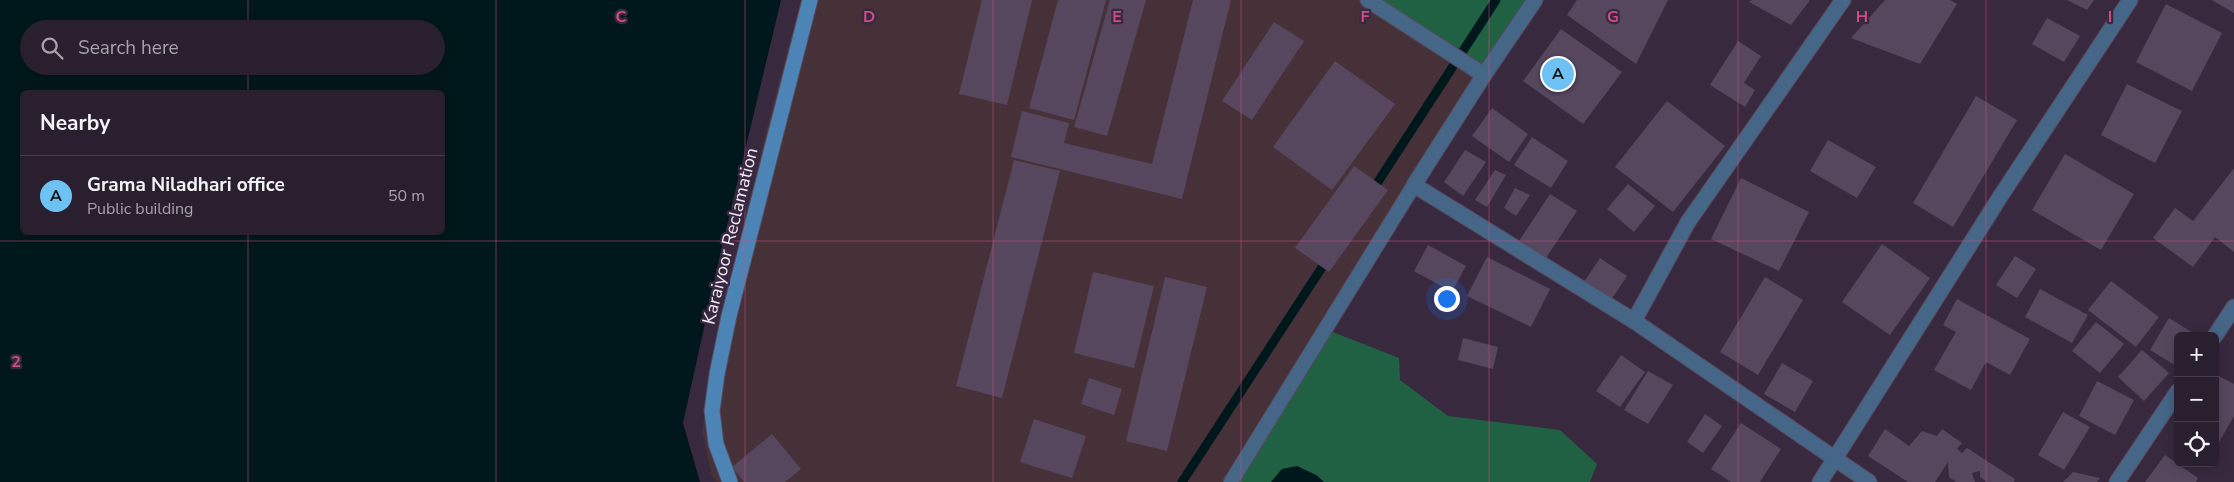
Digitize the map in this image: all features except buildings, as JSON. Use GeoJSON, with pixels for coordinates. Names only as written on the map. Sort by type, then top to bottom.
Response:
{"type":"FeatureCollection","features":[{"type":"Feature","properties":{"kind":"main road","name":"Karaiyoor Reclamation"},"geometry":{"type":"LineString","coordinates":[[730,482],[715,436],[712,411],[716,374],[729,316],[810,0]]}},
{"type":"Feature","properties":{"kind":"street"},"geometry":{"type":"LineString","coordinates":[[1368,0],[1484,75]]}},
{"type":"Feature","properties":{"kind":"street"},"geometry":{"type":"LineString","coordinates":[[1535,0],[1484,75],[1414,186],[1634,321],[1869,482]]}},
{"type":"Feature","properties":{"kind":"street"},"geometry":{"type":"LineString","coordinates":[[1634,321],[1688,222],[1843,0]]}},
{"type":"Feature","properties":{"kind":"street"},"geometry":{"type":"LineString","coordinates":[[1820,482],[2000,197],[2130,0]]}},
{"type":"Feature","properties":{"kind":"street"},"geometry":{"type":"LineString","coordinates":[[2218,332],[2234,307]]}},
{"type":"Feature","properties":{"kind":"street"},"geometry":{"type":"LineString","coordinates":[[2117,482],[2174,397]]}},
{"type":"Feature","properties":{"kind":"lane"},"geometry":{"type":"LineString","coordinates":[[1231,482],[1414,186]]}},
{"type":"Feature","properties":{"kind":"shaded area"},"geometry":{"type":"Polygon","coordinates":[[[0,0],[781,0],[721,251],[683,423],[700,482],[0,482],[0,0]]]}},
{"type":"Feature","properties":{"kind":"shaded area"},"geometry":{"type":"Polygon","coordinates":[[[801,0],[1368,0],[1484,75],[1231,482],[716,482],[711,474],[702,432],[707,396],[721,322],[770,115],[801,0]]]}},
{"type":"Feature","properties":{"kind":"shaded area"},"geometry":{"type":"Polygon","coordinates":[[[1297,466],[1316,475],[1324,482],[1271,482],[1282,469],[1297,466]]]}},
{"type":"Feature","properties":{"kind":"green space"},"geometry":{"type":"Polygon","coordinates":[[[1368,0],[1535,0],[1484,75],[1368,0]]]}},
{"type":"Feature","properties":{"kind":"green space"},"geometry":{"type":"Polygon","coordinates":[[[1325,329],[1399,358],[1400,380],[1448,416],[1560,430],[1597,464],[1590,482],[1324,482],[1316,475],[1282,469],[1271,482],[1231,482],[1325,329]]]}},
{"type":"Feature","properties":{"kind":"waterway"},"geometry":{"type":"LineString","coordinates":[[1372,191],[1496,0]]}},
{"type":"Feature","properties":{"kind":"waterway"},"geometry":{"type":"LineString","coordinates":[[1182,482],[1328,258]]}},
{"type":"Feature","properties":{"kind":"place","name":"Grama Niladhari office"},"geometry":{"type":"Point","coordinates":[1558,74]}}]}
